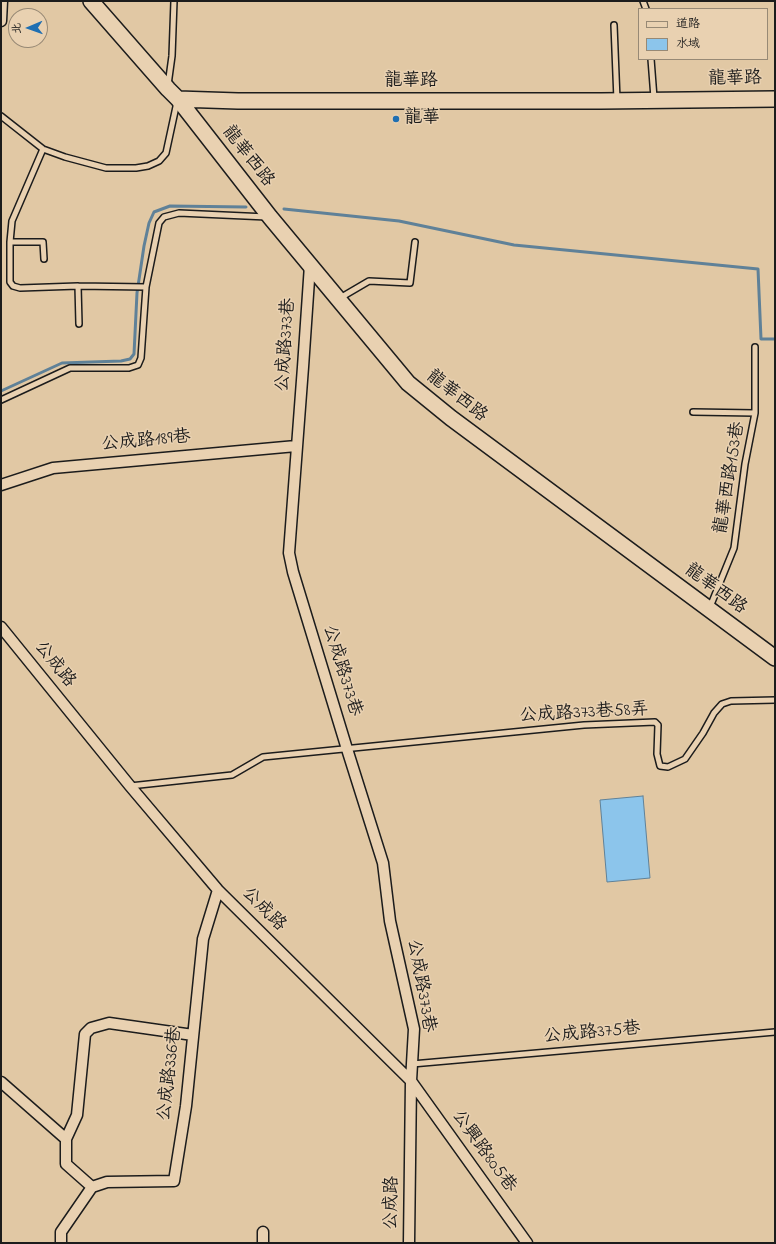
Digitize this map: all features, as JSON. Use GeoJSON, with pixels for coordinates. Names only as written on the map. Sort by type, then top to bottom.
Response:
{"type":"FeatureCollection","features":[{"type":"Feature","properties":{"kind":"street"},"geometry":{"type":"LineString","coordinates":[[1,21],[2,1]]}},
{"type":"Feature","properties":{"kind":"street"},"geometry":{"type":"LineString","coordinates":[[91,1],[173,94]]}},
{"type":"Feature","properties":{"kind":"street","name":"龍華路"},"geometry":{"type":"LineString","coordinates":[[173,94],[238,101],[617,101],[775,99]]}},
{"type":"Feature","properties":{"kind":"street","name":"龍華西路"},"geometry":{"type":"LineString","coordinates":[[173,94],[270,217],[408,383],[451,418],[775,658]]}},
{"type":"Feature","properties":{"kind":"street","name":"公成路373巷"},"geometry":{"type":"LineString","coordinates":[[310,265],[304,367],[296,446],[289,553],[293,572],[383,863],[390,920],[414,1029],[411,1081]]}},
{"type":"Feature","properties":{"kind":"street","name":"公成路189巷"},"geometry":{"type":"LineString","coordinates":[[1,484],[54,468],[296,446]]}},
{"type":"Feature","properties":{"kind":"street","name":"公成路"},"geometry":{"type":"LineString","coordinates":[[1,627],[130,786],[218,890],[411,1081],[409,1243]]}},
{"type":"Feature","properties":{"kind":"street","name":"公成路336巷"},"geometry":{"type":"LineString","coordinates":[[92,1187],[107,1182],[174,1181],[186,1106],[204,939],[218,890]]}},
{"type":"Feature","properties":{"kind":"street"},"geometry":{"type":"LineString","coordinates":[[61,1243],[61,1232],[92,1187],[66,1164],[66,1139],[77,1115],[85,1034],[91,1028],[109,1023],[193,1035]]}},
{"type":"Feature","properties":{"kind":"street","name":"公興路805巷"},"geometry":{"type":"LineString","coordinates":[[411,1081],[527,1243]]}},
{"type":"Feature","properties":{"kind":"street"},"geometry":{"type":"LineString","coordinates":[[1,1082],[66,1139]]}},
{"type":"Feature","properties":{"kind":"street"},"geometry":{"type":"LineString","coordinates":[[263,1232],[263,1243]]}},
{"type":"Feature","properties":{"kind":"lane"},"geometry":{"type":"LineString","coordinates":[[2,119],[43,149],[65,158],[106,168],[136,168],[148,166],[159,161],[166,153],[173,94],[172,56],[174,1]]}},
{"type":"Feature","properties":{"kind":"lane"},"geometry":{"type":"LineString","coordinates":[[614,25],[617,101]]}},
{"type":"Feature","properties":{"kind":"lane"},"geometry":{"type":"LineString","coordinates":[[651,60],[654,100]]}},
{"type":"Feature","properties":{"kind":"lane"},"geometry":{"type":"LineString","coordinates":[[43,149],[12,221],[10,242],[10,282],[13,286],[20,288],[144,286]]}},
{"type":"Feature","properties":{"kind":"lane"},"geometry":{"type":"LineString","coordinates":[[1,400],[70,368],[129,368],[138,365],[141,358],[144,286],[159,223],[164,217],[179,213],[270,217]]}},
{"type":"Feature","properties":{"kind":"lane"},"geometry":{"type":"LineString","coordinates":[[10,242],[43,242],[44,259]]}},
{"type":"Feature","properties":{"kind":"lane"},"geometry":{"type":"LineString","coordinates":[[339,299],[369,281],[410,283],[415,242]]}},
{"type":"Feature","properties":{"kind":"lane"},"geometry":{"type":"LineString","coordinates":[[78,286],[79,324]]}},
{"type":"Feature","properties":{"kind":"lane","name":"龍華西路153巷"},"geometry":{"type":"LineString","coordinates":[[710,609],[734,548],[745,464],[755,413],[755,347]]}},
{"type":"Feature","properties":{"kind":"lane"},"geometry":{"type":"LineString","coordinates":[[693,412],[755,413]]}},
{"type":"Feature","properties":{"kind":"lane","name":"公成路373巷58弄"},"geometry":{"type":"LineString","coordinates":[[347,749],[584,725],[655,722],[658,725],[657,754],[660,766],[668,766],[685,759],[703,733],[714,713],[722,704],[731,701],[775,700]]}},
{"type":"Feature","properties":{"kind":"lane"},"geometry":{"type":"LineString","coordinates":[[130,786],[232,776],[263,756],[347,749]]}},
{"type":"Feature","properties":{"kind":"lane","name":"公成路375巷"},"geometry":{"type":"LineString","coordinates":[[412,1064],[775,1032]]}},
{"type":"Feature","properties":{"kind":"water"},"geometry":{"type":"Polygon","coordinates":[[[643,796],[650,878],[607,882],[600,800],[643,796]]]}},
{"type":"Feature","properties":{"kind":"waterway"},"geometry":{"type":"LineString","coordinates":[[1,391],[62,363],[121,361],[130,359],[134,354],[137,293],[144,246],[149,223],[154,212],[170,206],[246,207]]}},
{"type":"Feature","properties":{"kind":"waterway"},"geometry":{"type":"LineString","coordinates":[[284,209],[399,221],[514,245],[758,269],[761,339],[775,339]]}},
{"type":"Feature","properties":{"kind":"place","name":"龍華"},"geometry":{"type":"Point","coordinates":[396,119]}}]}
